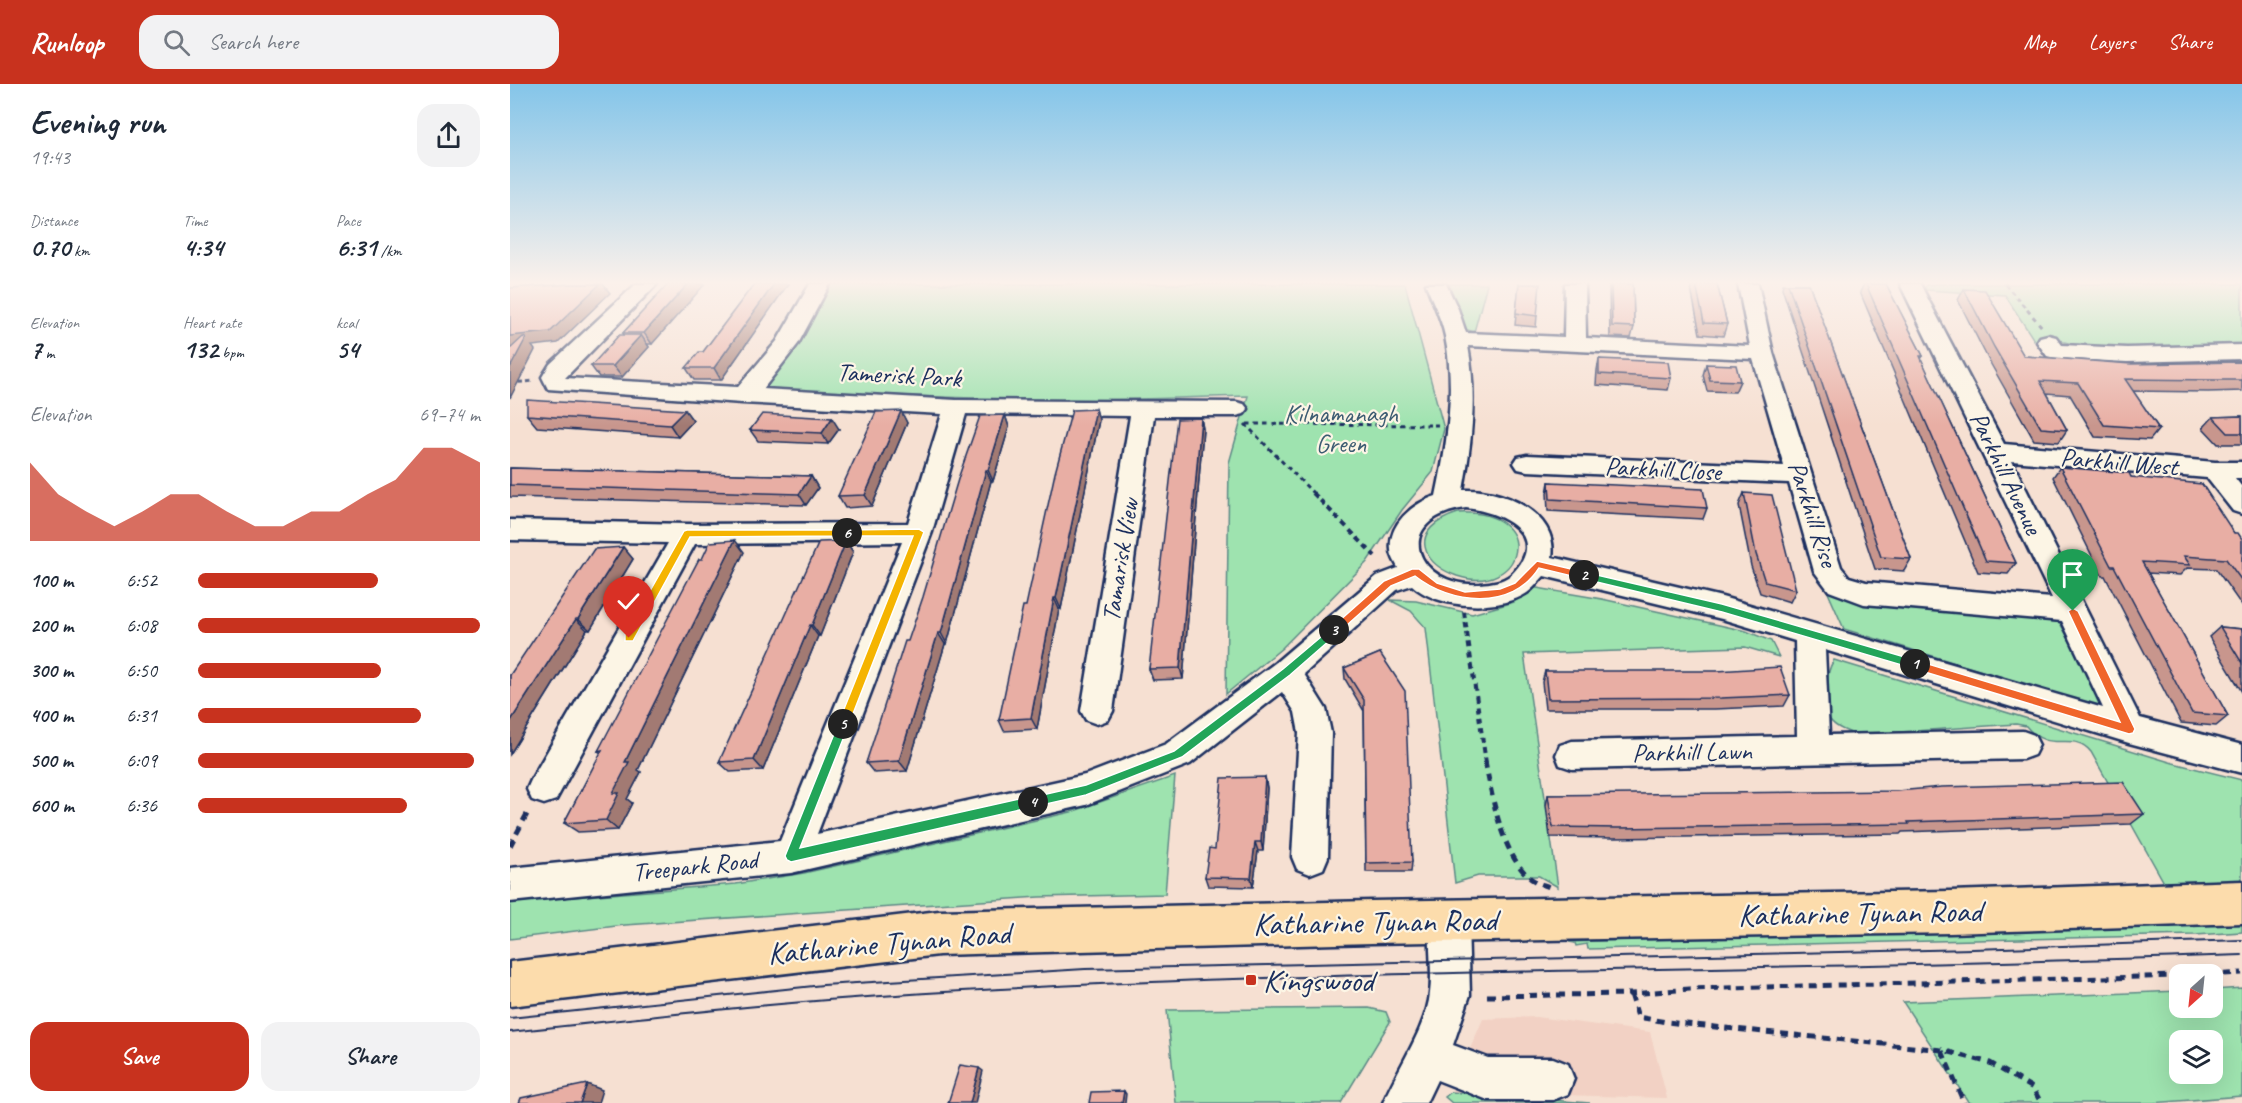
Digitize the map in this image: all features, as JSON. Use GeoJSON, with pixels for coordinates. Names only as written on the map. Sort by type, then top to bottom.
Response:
{"type":"FeatureCollection","features":[{"type":"Feature","properties":{"kind":"main road","name":"Katharine Tynan Road"},"geometry":{"type":"LineString","coordinates":[[510,984],[939,933],[1449,920],[1950,912],[2242,902]]}},
{"type":"Feature","properties":{"kind":"street","name":"Tamerisk Park"},"geometry":{"type":"LineString","coordinates":[[597,332],[558,369],[553,377],[556,384],[956,407],[1143,409],[1241,416]]}},
{"type":"Feature","properties":{"kind":"street"},"geometry":{"type":"LineString","coordinates":[[742,396],[755,384],[796,332]]}},
{"type":"Feature","properties":{"kind":"street"},"geometry":{"type":"LineString","coordinates":[[1448,501],[1460,446],[1462,414],[1455,332]]}},
{"type":"Feature","properties":{"kind":"street"},"geometry":{"type":"LineString","coordinates":[[1575,332],[1575,345]]}},
{"type":"Feature","properties":{"kind":"street","name":"Parkhill Rise"},"geometry":{"type":"LineString","coordinates":[[1758,332],[1762,353],[1828,571],[1839,584],[1864,592],[2073,611]]}},
{"type":"Feature","properties":{"kind":"street","name":"Parkhill Avenue"},"geometry":{"type":"LineString","coordinates":[[1934,332],[1995,451],[2129,729]]}},
{"type":"Feature","properties":{"kind":"street"},"geometry":{"type":"LineString","coordinates":[[2048,338],[2055,351],[2127,355],[2242,352]]}},
{"type":"Feature","properties":{"kind":"street"},"geometry":{"type":"LineString","coordinates":[[1457,339],[1762,353]]}},
{"type":"Feature","properties":{"kind":"street"},"geometry":{"type":"LineString","coordinates":[[791,856],[919,532],[956,407]]}},
{"type":"Feature","properties":{"kind":"street","name":"Tamarisk View"},"geometry":{"type":"LineString","coordinates":[[1097,711],[1143,409]]}},
{"type":"Feature","properties":{"kind":"street","name":"Parkhill West"},"geometry":{"type":"LineString","coordinates":[[1995,451],[2215,470],[2242,470]]}},
{"type":"Feature","properties":{"kind":"street","name":"Parkhill Close"},"geometry":{"type":"LineString","coordinates":[[1527,463],[1799,475]]}},
{"type":"Feature","properties":{"kind":"street"},"geometry":{"type":"LineString","coordinates":[[2215,470],[2242,505]]}},
{"type":"Feature","properties":{"kind":"street"},"geometry":{"type":"LineString","coordinates":[[1448,501],[1485,501],[1515,512],[1525,520],[1537,537],[1540,550],[1537,564],[1529,576],[1518,585],[1501,593],[1465,596],[1447,591],[1416,572],[1405,550],[1406,536],[1412,522],[1424,512],[1448,501]]}},
{"type":"Feature","properties":{"kind":"street"},"geometry":{"type":"LineString","coordinates":[[510,530],[687,534],[919,532]]}},
{"type":"Feature","properties":{"kind":"street"},"geometry":{"type":"LineString","coordinates":[[544,789],[687,534]]}},
{"type":"Feature","properties":{"kind":"street"},"geometry":{"type":"LineString","coordinates":[[1537,564],[1722,608],[2129,729],[2242,759]]}},
{"type":"Feature","properties":{"kind":"street","name":"Treepark Road"},"geometry":{"type":"LineString","coordinates":[[510,885],[791,856],[1086,790],[1178,754],[1286,672],[1387,583],[1416,572]]}},
{"type":"Feature","properties":{"kind":"street"},"geometry":{"type":"LineString","coordinates":[[1810,633],[1813,749]]}},
{"type":"Feature","properties":{"kind":"street"},"geometry":{"type":"LineString","coordinates":[[1286,672],[1310,709],[1315,733],[1310,857]]}},
{"type":"Feature","properties":{"kind":"street","name":"Parkhill Lawn"},"geometry":{"type":"LineString","coordinates":[[1572,755],[2023,745]]}},
{"type":"Feature","properties":{"kind":"street"},"geometry":{"type":"LineString","coordinates":[[1404,1103],[1428,1054],[1450,995],[1449,920]]}},
{"type":"Feature","properties":{"kind":"street"},"geometry":{"type":"LineString","coordinates":[[1428,1054],[1461,1070],[1488,1079],[1553,1079]]}},
{"type":"Feature","properties":{"kind":"path"},"geometry":{"type":"LineString","coordinates":[[2043,332],[2048,338]]}},
{"type":"Feature","properties":{"kind":"path"},"geometry":{"type":"LineString","coordinates":[[510,383],[536,381]]}},
{"type":"Feature","properties":{"kind":"path"},"geometry":{"type":"LineString","coordinates":[[1241,416],[1448,425]]}},
{"type":"Feature","properties":{"kind":"path"},"geometry":{"type":"LineString","coordinates":[[1241,416],[1375,556]]}},
{"type":"Feature","properties":{"kind":"path"},"geometry":{"type":"LineString","coordinates":[[1463,609],[1488,783],[1508,848],[1527,876],[1549,887]]}},
{"type":"Feature","properties":{"kind":"path"},"geometry":{"type":"LineString","coordinates":[[510,846],[527,814]]}},
{"type":"Feature","properties":{"kind":"path"},"geometry":{"type":"LineString","coordinates":[[2223,974],[2242,973]]}},
{"type":"Feature","properties":{"kind":"path"},"geometry":{"type":"LineString","coordinates":[[1487,996],[1631,994],[1690,989],[2169,976]]}},
{"type":"Feature","properties":{"kind":"path"},"geometry":{"type":"LineString","coordinates":[[1631,994],[1638,1017],[1666,1022],[1942,1050],[1990,1064],[2033,1088],[2041,1103]]}},
{"type":"Feature","properties":{"kind":"path"},"geometry":{"type":"LineString","coordinates":[[1942,1050],[1964,1103]]}},
{"type":"Feature","properties":{"kind":"shaded area"},"geometry":{"type":"Polygon","coordinates":[[[1536,1017],[1650,1032],[1667,1098],[1451,1092],[1483,1019],[1536,1017]]]}},
{"type":"Feature","properties":{"kind":"green space","name":"Kilnamanagh Green"},"geometry":{"type":"Polygon","coordinates":[[[798,332],[1418,332],[1444,429],[1433,472],[1402,510],[1367,562],[1282,648],[1226,694],[1229,463],[1248,396],[1065,401],[765,391],[798,332]]]}},
{"type":"Feature","properties":{"kind":"green space"},"geometry":{"type":"Polygon","coordinates":[[[2029,332],[2242,332],[2242,348],[2090,349],[2065,342],[2034,340],[2029,332]]]}},
{"type":"Feature","properties":{"kind":"green space"},"geometry":{"type":"Polygon","coordinates":[[[1458,513],[1486,515],[1505,524],[1514,537],[1516,551],[1510,565],[1498,575],[1480,579],[1457,576],[1441,568],[1428,555],[1425,547],[1427,533],[1437,523],[1458,513]]]}},
{"type":"Feature","properties":{"kind":"green space"},"geometry":{"type":"Polygon","coordinates":[[[1531,587],[1602,599],[1746,631],[1771,641],[1779,657],[1745,647],[1524,654],[1558,887],[1539,876],[1478,876],[1455,883],[1426,628],[1411,611],[1390,600],[1416,601],[1472,614],[1514,602],[1531,587]]]}},
{"type":"Feature","properties":{"kind":"green space"},"geometry":{"type":"Polygon","coordinates":[[[1826,588],[1853,601],[2055,614],[2107,709],[1844,629],[1826,588]]]}},
{"type":"Feature","properties":{"kind":"green space"},"geometry":{"type":"Polygon","coordinates":[[[1834,660],[2173,763],[2242,780],[2242,885],[2171,895],[2091,752],[2077,742],[2044,739],[2035,735],[2026,726],[2016,724],[1857,735],[1839,728],[1830,719],[1826,706],[1828,676],[1834,660]]]}},
{"type":"Feature","properties":{"kind":"green space"},"geometry":{"type":"Polygon","coordinates":[[[1175,776],[1165,894],[1039,897],[625,925],[510,939],[510,902],[736,884],[804,873],[1071,812],[1175,776]]]}},
{"type":"Feature","properties":{"kind":"green space"},"geometry":{"type":"Polygon","coordinates":[[[2242,918],[2242,932],[2195,935],[1588,949],[1587,944],[1576,946],[1575,943],[1569,942],[2242,918]]]}},
{"type":"Feature","properties":{"kind":"green space"},"geometry":{"type":"Polygon","coordinates":[[[2242,988],[2242,1096],[2152,1103],[1969,1103],[1903,1002],[2169,991],[2169,1018],[2223,1018],[2223,989],[2242,988]]]}},
{"type":"Feature","properties":{"kind":"green space"},"geometry":{"type":"Polygon","coordinates":[[[1369,1008],[1386,1012],[1390,1022],[1341,1103],[1176,1103],[1167,1010],[1369,1008]]]}},
{"type":"Feature","properties":{"kind":"green space"},"geometry":{"type":"Polygon","coordinates":[[[1451,1092],[1590,1103],[1452,1103],[1445,1097],[1451,1092]]]}},
{"type":"Feature","properties":{"kind":"building"},"geometry":{"type":"Polygon","coordinates":[[[510,332],[550,332],[550,332],[510,336],[510,332]]]}},
{"type":"Feature","properties":{"kind":"building"},"geometry":{"type":"Polygon","coordinates":[[[624,332],[645,332],[644,333],[623,333],[624,332]]]}},
{"type":"Feature","properties":{"kind":"building"},"geometry":{"type":"Polygon","coordinates":[[[718,332],[740,332],[714,368],[686,368],[699,352],[703,352],[718,332]]]}},
{"type":"Feature","properties":{"kind":"building"},"geometry":{"type":"Polygon","coordinates":[[[1804,332],[1827,332],[1911,559],[1881,557],[1804,332]]]}},
{"type":"Feature","properties":{"kind":"building"},"geometry":{"type":"Polygon","coordinates":[[[1887,332],[1910,332],[2016,563],[1986,561],[1887,332]]]}},
{"type":"Feature","properties":{"kind":"building"},"geometry":{"type":"Polygon","coordinates":[[[1986,332],[2010,332],[2024,356],[2131,364],[2242,362],[2242,380],[2125,379],[2159,429],[2104,425],[2078,383],[2040,381],[2067,430],[2041,428],[1986,332]]]}},
{"type":"Feature","properties":{"kind":"building"},"geometry":{"type":"Polygon","coordinates":[[[619,335],[641,335],[613,366],[591,366],[619,335]]]}},
{"type":"Feature","properties":{"kind":"building"},"geometry":{"type":"Polygon","coordinates":[[[523,337],[526,338],[510,368],[510,349],[523,337]]]}},
{"type":"Feature","properties":{"kind":"building"},"geometry":{"type":"Polygon","coordinates":[[[1599,359],[1668,362],[1671,378],[1599,374],[1599,359]]]}},
{"type":"Feature","properties":{"kind":"building"},"geometry":{"type":"Polygon","coordinates":[[[1706,364],[1736,365],[1740,381],[1710,380],[1706,364]]]}},
{"type":"Feature","properties":{"kind":"building"},"geometry":{"type":"Polygon","coordinates":[[[527,400],[685,410],[670,425],[527,415],[527,400]]]}},
{"type":"Feature","properties":{"kind":"building"},"geometry":{"type":"Polygon","coordinates":[[[1096,409],[1056,598],[1054,598],[1031,718],[999,720],[1023,606],[1026,606],[1055,473],[1072,410],[1096,409]]]}},
{"type":"Feature","properties":{"kind":"building"},"geometry":{"type":"Polygon","coordinates":[[[901,411],[865,495],[838,496],[876,412],[901,411]]]}},
{"type":"Feature","properties":{"kind":"building"},"geometry":{"type":"Polygon","coordinates":[[[762,414],[832,418],[822,433],[750,430],[762,414]]]}},
{"type":"Feature","properties":{"kind":"building"},"geometry":{"type":"Polygon","coordinates":[[[1005,415],[988,470],[986,470],[941,633],[938,633],[899,761],[866,763],[905,641],[908,641],[923,597],[959,476],[980,416],[1005,415]]]}},
{"type":"Feature","properties":{"kind":"building"},"geometry":{"type":"Polygon","coordinates":[[[2242,416],[2242,433],[2228,433],[2213,417],[2242,416]]]}},
{"type":"Feature","properties":{"kind":"building"},"geometry":{"type":"Polygon","coordinates":[[[1201,418],[1180,668],[1149,669],[1177,419],[1201,418]]]}},
{"type":"Feature","properties":{"kind":"building"},"geometry":{"type":"Polygon","coordinates":[[[2060,467],[2129,473],[2131,477],[2202,484],[2234,533],[2238,533],[2242,539],[2242,581],[2226,559],[2184,556],[2190,565],[2142,562],[2228,716],[2192,713],[2114,566],[2111,566],[2060,467]]]}},
{"type":"Feature","properties":{"kind":"building"},"geometry":{"type":"Polygon","coordinates":[[[510,468],[811,476],[799,494],[510,485],[510,468]]]}},
{"type":"Feature","properties":{"kind":"building"},"geometry":{"type":"Polygon","coordinates":[[[1549,482],[1703,489],[1707,508],[1550,499],[1549,482]]]}},
{"type":"Feature","properties":{"kind":"building"},"geometry":{"type":"Polygon","coordinates":[[[1744,493],[1772,495],[1796,590],[1765,582],[1756,554],[1744,493]]]}},
{"type":"Feature","properties":{"kind":"building"},"geometry":{"type":"Polygon","coordinates":[[[735,540],[625,762],[629,762],[613,793],[619,793],[606,820],[564,823],[602,750],[598,751],[699,559],[702,559],[710,542],[735,540]]]}},
{"type":"Feature","properties":{"kind":"building"},"geometry":{"type":"Polygon","coordinates":[[[846,541],[754,760],[719,762],[819,542],[846,541]]]}},
{"type":"Feature","properties":{"kind":"building"},"geometry":{"type":"Polygon","coordinates":[[[623,547],[510,722],[510,675],[594,549],[623,547]]]}},
{"type":"Feature","properties":{"kind":"building"},"geometry":{"type":"Polygon","coordinates":[[[2220,627],[2242,629],[2242,663],[2220,627]]]}},
{"type":"Feature","properties":{"kind":"building"},"geometry":{"type":"Polygon","coordinates":[[[1380,653],[1405,691],[1412,862],[1366,863],[1364,700],[1344,668],[1380,653]]]}},
{"type":"Feature","properties":{"kind":"building"},"geometry":{"type":"Polygon","coordinates":[[[1780,667],[1790,695],[1721,698],[1548,699],[1545,671],[1717,671],[1780,667]]]}},
{"type":"Feature","properties":{"kind":"building"},"geometry":{"type":"Polygon","coordinates":[[[1265,777],[1261,842],[1255,842],[1251,878],[1205,877],[1209,848],[1215,849],[1222,778],[1265,777]]]}},
{"type":"Feature","properties":{"kind":"building"},"geometry":{"type":"Polygon","coordinates":[[[2123,782],[2144,814],[1908,822],[1909,824],[1553,827],[1548,795],[1897,791],[1942,787],[2123,782]]]}},
{"type":"Feature","properties":{"kind":"building"},"geometry":{"type":"Polygon","coordinates":[[[960,1065],[979,1068],[970,1103],[948,1103],[960,1065]]]}},
{"type":"Feature","properties":{"kind":"building"},"geometry":{"type":"Polygon","coordinates":[[[587,1084],[580,1103],[519,1103],[521,1098],[587,1084]]]}},
{"type":"Feature","properties":{"kind":"building"},"geometry":{"type":"Polygon","coordinates":[[[1124,1091],[1122,1103],[1089,1103],[1091,1092],[1124,1091]]]}},
{"type":"Feature","properties":{"kind":"tram line"},"geometry":{"type":"LineString","coordinates":[[510,1018],[823,985],[1085,969],[1973,949],[2242,940]]}},
{"type":"Feature","properties":{"kind":"tram line"},"geometry":{"type":"LineString","coordinates":[[510,1032],[835,999],[1106,984],[1268,978],[2242,955]]}},
{"type":"Feature","properties":{"kind":"place","name":"Kingswood"},"geometry":{"type":"Point","coordinates":[1251,980]}},
{"type":"Feature","properties":{"kind":"route"},"geometry":{"type":"LineString","coordinates":[[629,638],[687,534],[919,532],[791,856],[1086,790],[1178,754],[1286,672],[1387,583],[1416,572],[1434,586],[1447,591],[1465,596],[1482,596],[1501,593],[1518,585],[1529,576],[1537,564],[1722,608],[2129,729],[2073,611]]}}]}
